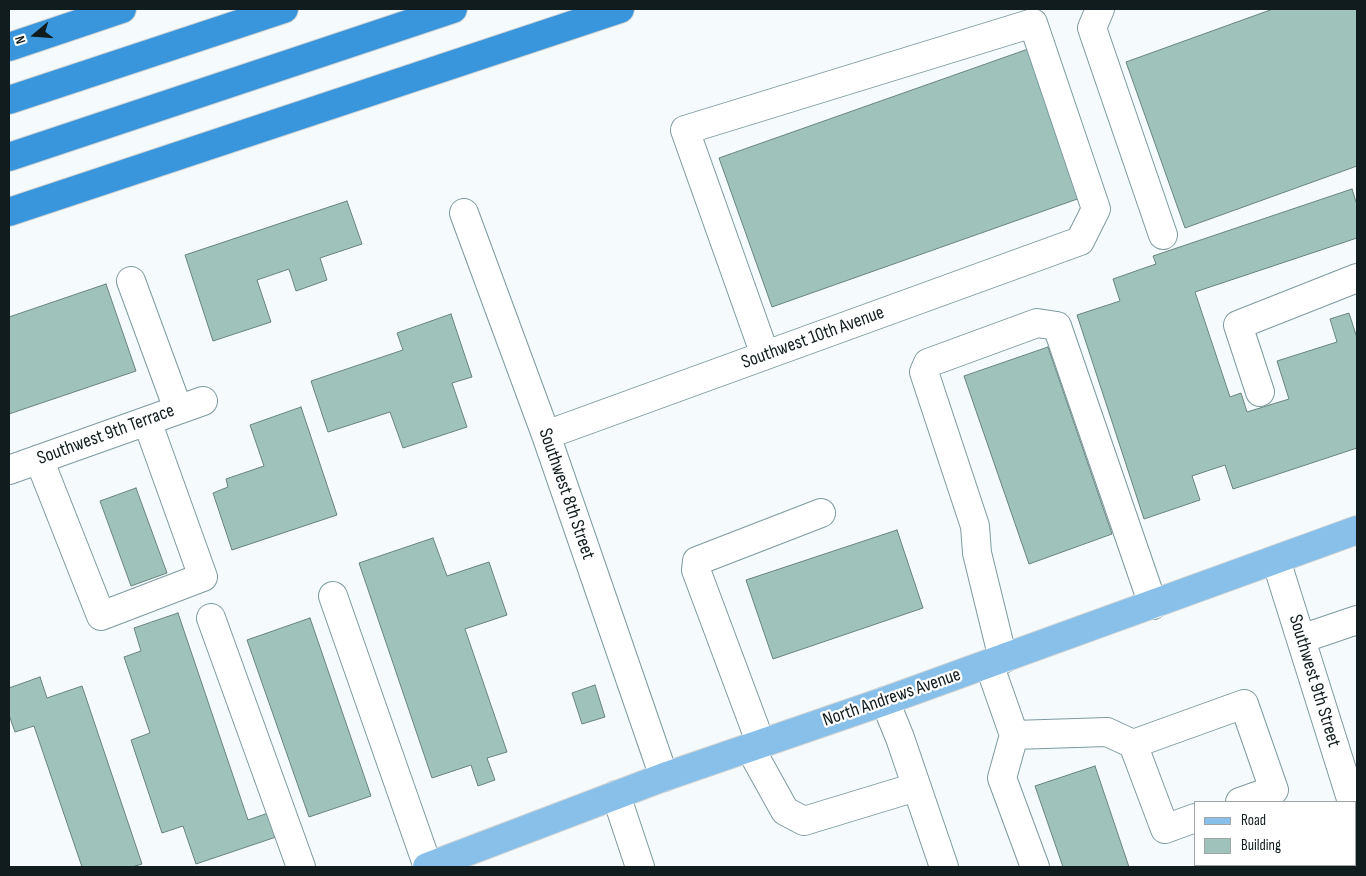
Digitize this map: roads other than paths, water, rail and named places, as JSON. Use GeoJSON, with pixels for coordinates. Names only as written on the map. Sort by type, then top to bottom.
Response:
{"type":"FeatureCollection","features":[{"type":"Feature","properties":{"kind":"highway"},"geometry":{"type":"LineString","coordinates":[[9,47],[122,9]]}},
{"type":"Feature","properties":{"kind":"highway"},"geometry":{"type":"LineString","coordinates":[[9,100],[265,13],[284,9]]}},
{"type":"Feature","properties":{"kind":"highway"},"geometry":{"type":"LineString","coordinates":[[9,157],[453,9]]}},
{"type":"Feature","properties":{"kind":"highway"},"geometry":{"type":"LineString","coordinates":[[9,212],[620,9]]}},
{"type":"Feature","properties":{"kind":"main road","name":"North Andrews Avenue"},"geometry":{"type":"LineString","coordinates":[[437,865],[664,777],[885,701],[1357,530]]}},
{"type":"Feature","properties":{"kind":"street"},"geometry":{"type":"LineString","coordinates":[[1100,9],[1092,28],[1164,235]]}},
{"type":"Feature","properties":{"kind":"street","name":"Southwest 10th Avenue"},"geometry":{"type":"LineString","coordinates":[[546,435],[1080,241],[1096,209],[1033,23],[685,130],[765,355]]}},
{"type":"Feature","properties":{"kind":"street","name":"Southwest 8th Street"},"geometry":{"type":"LineString","coordinates":[[464,213],[546,435],[664,777]]}},
{"type":"Feature","properties":{"kind":"street"},"geometry":{"type":"LineString","coordinates":[[1260,392],[1238,325],[1357,278]]}},
{"type":"Feature","properties":{"kind":"street","name":"Southwest 9th Terrace"},"geometry":{"type":"LineString","coordinates":[[9,470],[191,405],[131,281]]}},
{"type":"Feature","properties":{"kind":"street"},"geometry":{"type":"LineString","coordinates":[[1035,867],[1002,778],[1014,735],[996,661],[976,553],[975,526],[924,372],[928,363],[1036,323],[1057,326],[1153,605]]}},
{"type":"Feature","properties":{"kind":"street"},"geometry":{"type":"LineString","coordinates":[[39,459],[101,616],[203,577],[147,421]]}},
{"type":"Feature","properties":{"kind":"street"},"geometry":{"type":"LineString","coordinates":[[821,512],[697,561],[696,570],[755,746],[785,811],[804,821],[916,787]]}},
{"type":"Feature","properties":{"kind":"street","name":"Southwest 9th Street"},"geometry":{"type":"LineString","coordinates":[[1276,560],[1352,801]]}},
{"type":"Feature","properties":{"kind":"street"},"geometry":{"type":"LineString","coordinates":[[333,596],[437,865]]}},
{"type":"Feature","properties":{"kind":"street"},"geometry":{"type":"LineString","coordinates":[[211,618],[302,867]]}},
{"type":"Feature","properties":{"kind":"street"},"geometry":{"type":"LineString","coordinates":[[1301,640],[1357,620]]}},
{"type":"Feature","properties":{"kind":"street"},"geometry":{"type":"LineString","coordinates":[[885,701],[900,738],[944,867]]}},
{"type":"Feature","properties":{"kind":"street"},"geometry":{"type":"LineString","coordinates":[[1014,735],[1107,732],[1133,744],[1244,704],[1274,790],[1243,801]]}},
{"type":"Feature","properties":{"kind":"street"},"geometry":{"type":"LineString","coordinates":[[1133,744],[1165,829],[1194,818]]}},
{"type":"Feature","properties":{"kind":"street"},"geometry":{"type":"LineString","coordinates":[[616,796],[640,867]]}}]}
